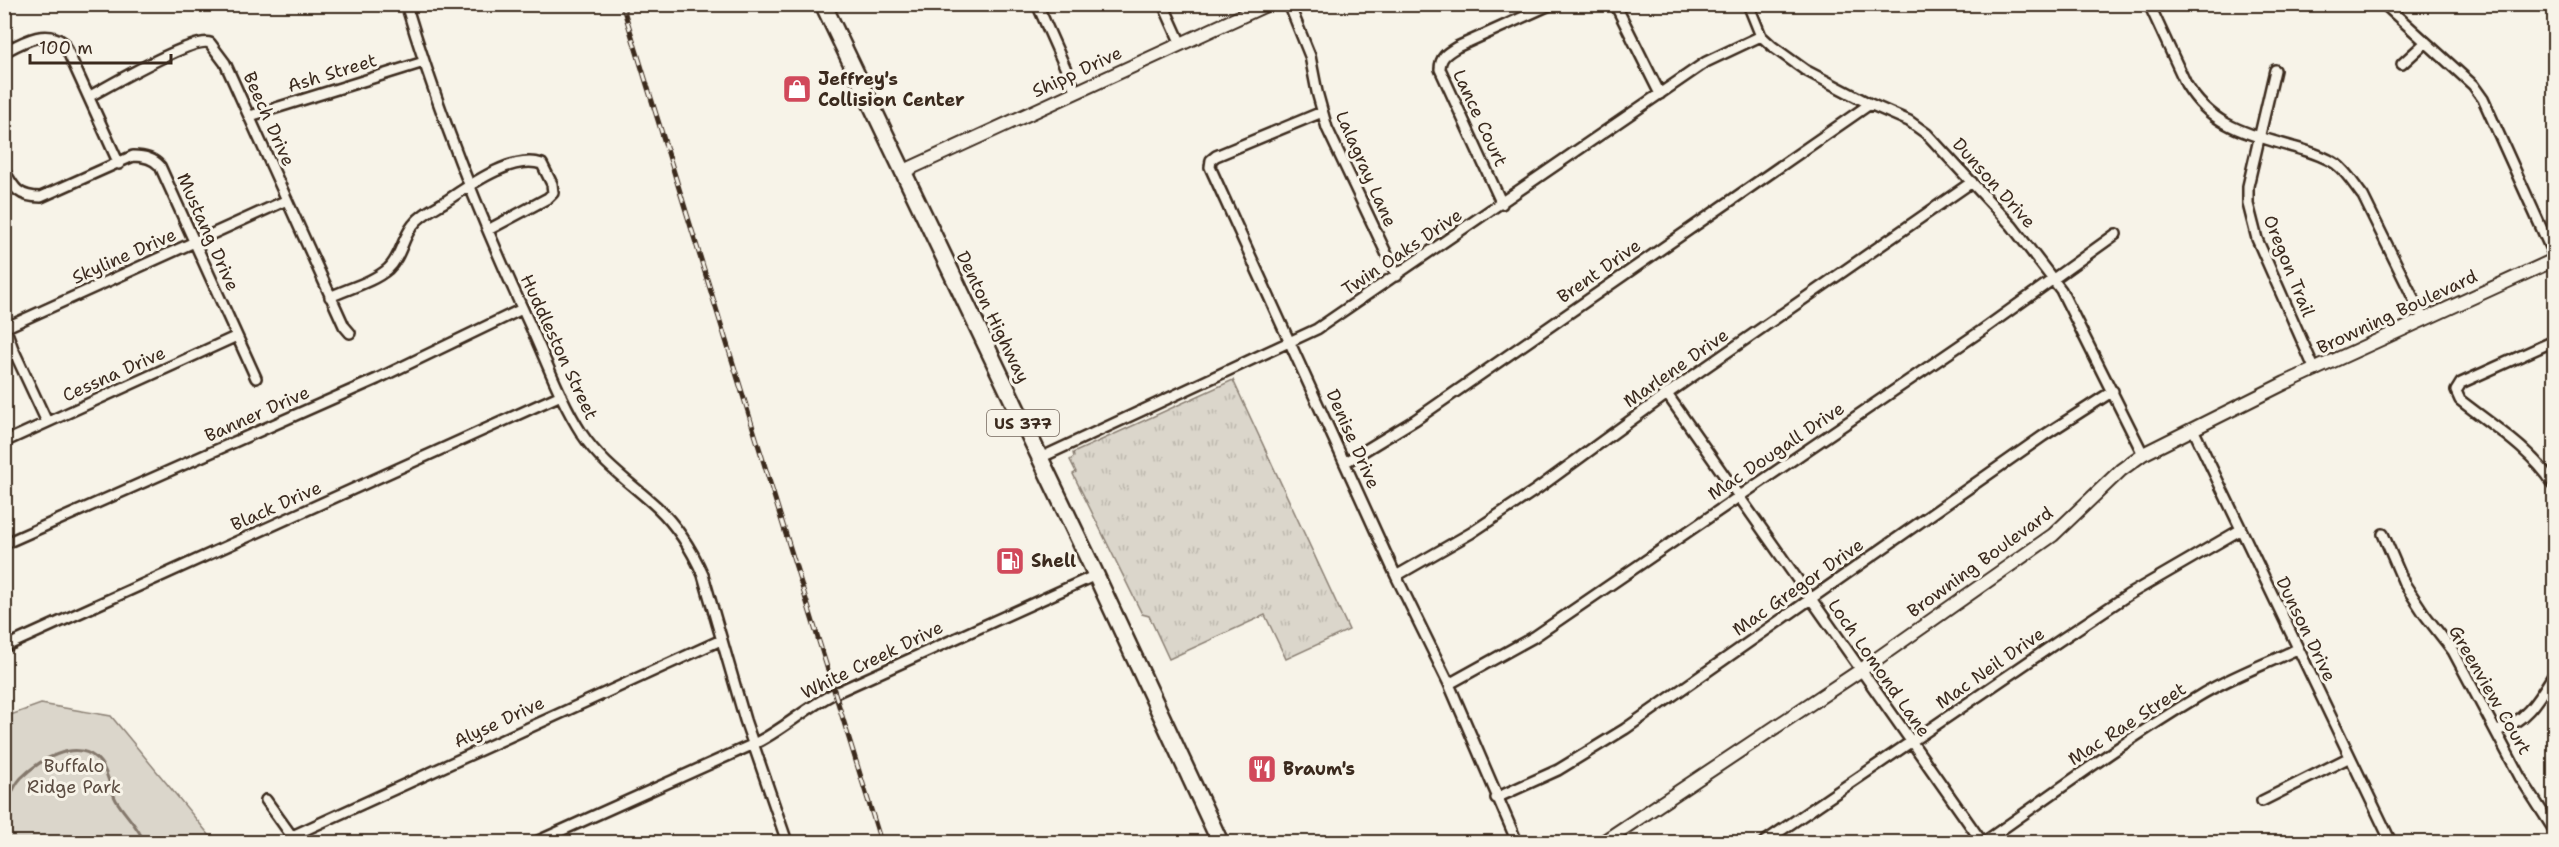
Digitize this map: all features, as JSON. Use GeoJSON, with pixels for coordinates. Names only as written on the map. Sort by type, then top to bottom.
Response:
{"type":"FeatureCollection","features":[{"type":"Feature","properties":{"kind":"main road","name":"Denton Highway"},"geometry":{"type":"LineString","coordinates":[[823,4],[1096,574],[1220,843]]}},
{"type":"Feature","properties":{"kind":"street","name":"Huddleston Street"},"geometry":{"type":"LineString","coordinates":[[406,4],[424,62],[470,186],[522,309],[575,421],[594,450],[659,509],[673,525],[695,558],[703,575],[721,640],[787,843]]}},
{"type":"Feature","properties":{"kind":"street"},"geometry":{"type":"LineString","coordinates":[[1037,4],[1076,92]]}},
{"type":"Feature","properties":{"kind":"street"},"geometry":{"type":"LineString","coordinates":[[1163,4],[1180,44]]}},
{"type":"Feature","properties":{"kind":"street","name":"Shipp Drive"},"geometry":{"type":"LineString","coordinates":[[902,172],[1268,4]]}},
{"type":"Feature","properties":{"kind":"street","name":"Lalagray Lane"},"geometry":{"type":"LineString","coordinates":[[1289,4],[1310,56],[1327,128],[1397,276]]}},
{"type":"Feature","properties":{"kind":"street","name":"Lance Court"},"geometry":{"type":"LineString","coordinates":[[1502,204],[1440,69],[1440,63],[1443,56],[1456,47],[1552,4]]}},
{"type":"Feature","properties":{"kind":"street"},"geometry":{"type":"LineString","coordinates":[[1615,4],[1660,94]]}},
{"type":"Feature","properties":{"kind":"street","name":"Dunson Drive"},"geometry":{"type":"LineString","coordinates":[[1748,4],[1761,36],[1773,47],[1805,70],[1870,104],[1909,121],[1927,134],[2012,226],[2054,279],[2075,315],[2143,454]]}},
{"type":"Feature","properties":{"kind":"street"},"geometry":{"type":"LineString","coordinates":[[2149,4],[2186,84],[2201,106],[2226,125],[2313,153],[2337,165],[2350,179],[2363,196],[2424,320]]}},
{"type":"Feature","properties":{"kind":"street"},"geometry":{"type":"LineString","coordinates":[[2384,4],[2473,85],[2483,99],[2554,256]]}},
{"type":"Feature","properties":{"kind":"street"},"geometry":{"type":"LineString","coordinates":[[4,52],[36,38],[48,35],[57,38],[69,51],[119,164]]}},
{"type":"Feature","properties":{"kind":"street","name":"Twin Oaks Drive"},"geometry":{"type":"LineString","coordinates":[[1040,458],[1317,329],[1706,62],[1761,36]]}},
{"type":"Feature","properties":{"kind":"street","name":"Beech Drive"},"geometry":{"type":"LineString","coordinates":[[90,96],[179,49],[204,40],[218,51],[250,116],[330,297],[344,326],[350,333]]}},
{"type":"Feature","properties":{"kind":"street"},"geometry":{"type":"LineString","coordinates":[[2402,64],[2426,42]]}},
{"type":"Feature","properties":{"kind":"street","name":"Ash Street"},"geometry":{"type":"LineString","coordinates":[[250,116],[424,62]]}},
{"type":"Feature","properties":{"kind":"street","name":"Oregon Trail"},"geometry":{"type":"LineString","coordinates":[[2275,70],[2248,186],[2248,204],[2257,239],[2315,370]]}},
{"type":"Feature","properties":{"kind":"street","name":"Brent Drive"},"geometry":{"type":"LineString","coordinates":[[1346,462],[1415,420],[1870,104]]}},
{"type":"Feature","properties":{"kind":"street","name":"Denise Drive"},"geometry":{"type":"LineString","coordinates":[[1322,111],[1216,156],[1211,160],[1210,167],[1396,576],[1449,684],[1517,843]]}},
{"type":"Feature","properties":{"kind":"street","name":"Mustang Drive"},"geometry":{"type":"LineString","coordinates":[[4,170],[18,192],[27,197],[41,197],[133,156],[143,156],[156,162],[160,166],[256,378]]}},
{"type":"Feature","properties":{"kind":"street"},"geometry":{"type":"LineString","coordinates":[[330,297],[386,270],[401,251],[414,223],[470,186],[499,170],[534,161],[542,164],[552,184],[553,193],[549,198],[488,230]]}},
{"type":"Feature","properties":{"kind":"street","name":"Marlene Drive"},"geometry":{"type":"LineString","coordinates":[[1396,576],[1471,533],[1537,489],[1667,394],[1972,182]]}},
{"type":"Feature","properties":{"kind":"street","name":"Skyline Drive"},"geometry":{"type":"LineString","coordinates":[[6,325],[287,200]]}},
{"type":"Feature","properties":{"kind":"street","name":"Mac Dougall Drive"},"geometry":{"type":"LineString","coordinates":[[1449,684],[1534,638],[1981,331],[2116,234]]}},
{"type":"Feature","properties":{"kind":"street","name":"Browning Boulevard"},"geometry":{"type":"LineString","coordinates":[[1603,843],[1860,670],[2053,535],[2121,470],[2143,454],[2315,370],[2554,260]]}},
{"type":"Feature","properties":{"kind":"street","name":"Banner Drive"},"geometry":{"type":"LineString","coordinates":[[4,544],[377,379],[522,309]]}},
{"type":"Feature","properties":{"kind":"street"},"geometry":{"type":"LineString","coordinates":[[6,325],[13,349],[47,422]]}},
{"type":"Feature","properties":{"kind":"street","name":"Cessna Drive"},"geometry":{"type":"LineString","coordinates":[[4,442],[237,336]]}},
{"type":"Feature","properties":{"kind":"street"},"geometry":{"type":"LineString","coordinates":[[2554,341],[2461,383],[2456,391],[2460,400],[2531,457],[2545,471],[2554,485]]}},
{"type":"Feature","properties":{"kind":"street","name":"Mac Gregor Drive"},"geometry":{"type":"LineString","coordinates":[[1496,798],[1558,770],[1592,750],[2043,436],[2113,391]]}},
{"type":"Feature","properties":{"kind":"street","name":"Black Drive"},"geometry":{"type":"LineString","coordinates":[[4,647],[561,394]]}},
{"type":"Feature","properties":{"kind":"street","name":"Loch Lomond Lane"},"geometry":{"type":"LineString","coordinates":[[1667,394],[1983,843]]}},
{"type":"Feature","properties":{"kind":"street","name":"Dunson Drive"},"geometry":{"type":"LineString","coordinates":[[2193,429],[2391,843]]}},
{"type":"Feature","properties":{"kind":"street","name":"Mac Neil Drive"},"geometry":{"type":"LineString","coordinates":[[1764,843],[2128,595],[2240,531]]}},
{"type":"Feature","properties":{"kind":"street","name":"Greenview Court"},"geometry":{"type":"LineString","coordinates":[[2383,534],[2404,583],[2453,651],[2520,777],[2554,830]]}},
{"type":"Feature","properties":{"kind":"street","name":"White Creek Drive"},"geometry":{"type":"LineString","coordinates":[[536,843],[776,733],[812,705],[835,693],[1096,574]]}},
{"type":"Feature","properties":{"kind":"street","name":"Alyse Drive"},"geometry":{"type":"LineString","coordinates":[[294,839],[721,640]]}},
{"type":"Feature","properties":{"kind":"street","name":"Mac Rae Street"},"geometry":{"type":"LineString","coordinates":[[1983,843],[2096,763],[2198,696],[2225,681],[2297,649]]}},
{"type":"Feature","properties":{"kind":"street"},"geometry":{"type":"LineString","coordinates":[[2497,731],[2512,725],[2530,711],[2554,674]]}},
{"type":"Feature","properties":{"kind":"street"},"geometry":{"type":"LineString","coordinates":[[2262,801],[2350,757]]}},
{"type":"Feature","properties":{"kind":"street"},"geometry":{"type":"LineString","coordinates":[[266,800],[294,839]]}},
{"type":"Feature","properties":{"kind":"green space"},"geometry":{"type":"Polygon","coordinates":[[[1233,380],[1349,630],[1286,659],[1265,615],[1169,659],[1149,616],[1142,614],[1073,474],[1076,472],[1070,460],[1074,457],[1073,453],[1233,380]]]}},
{"type":"Feature","properties":{"kind":"green space","name":"Buffalo Ridge Park"},"geometry":{"type":"Polygon","coordinates":[[[41,704],[111,716],[215,842],[5,842],[5,717],[41,704]]]}},
{"type":"Feature","properties":{"kind":"waterway"},"geometry":{"type":"LineString","coordinates":[[4,821],[12,792],[28,771],[57,754],[77,751],[87,753],[100,762],[116,800],[139,831],[144,842]]}},
{"type":"Feature","properties":{"kind":"waterway"},"geometry":{"type":"LineString","coordinates":[[4,834],[7,842]]}},
{"type":"Feature","properties":{"kind":"railway"},"geometry":{"type":"LineString","coordinates":[[622,4],[881,842]]}},
{"type":"Feature","properties":{"kind":"place","name":"Jeffrey's Collision Center"},"geometry":{"type":"Point","coordinates":[797,89]}},
{"type":"Feature","properties":{"kind":"place","name":"Shell"},"geometry":{"type":"Point","coordinates":[1010,561]}},
{"type":"Feature","properties":{"kind":"place","name":"Braum's"},"geometry":{"type":"Point","coordinates":[1262,769]}}]}
